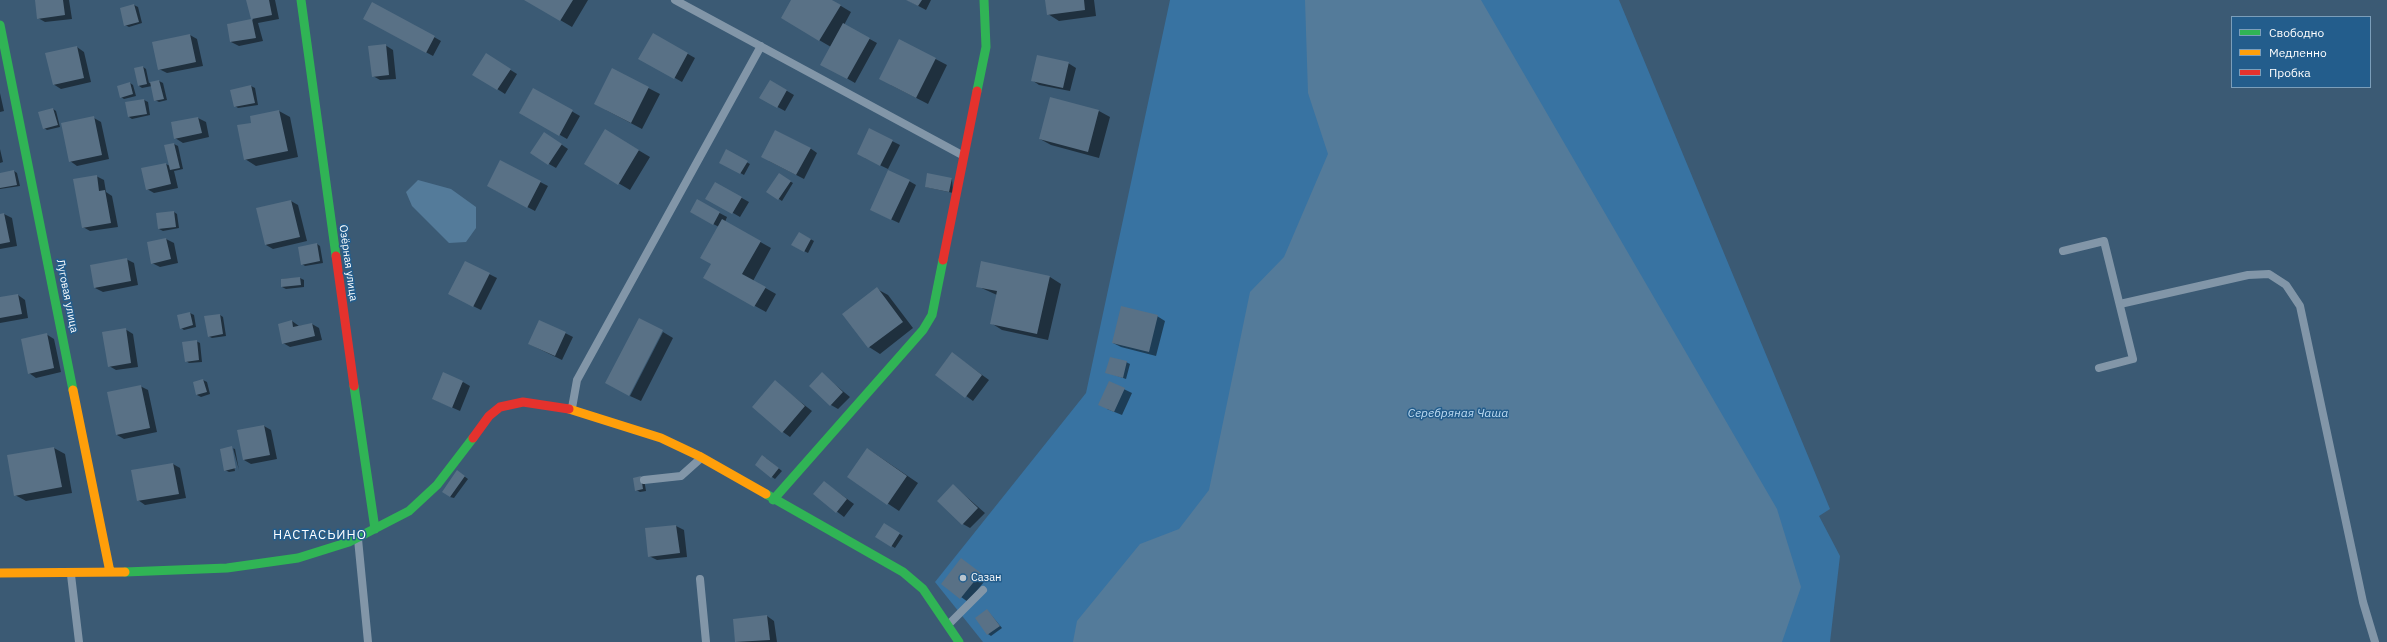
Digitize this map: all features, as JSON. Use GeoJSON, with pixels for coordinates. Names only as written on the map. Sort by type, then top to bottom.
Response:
{"type":"FeatureCollection","features":[{"type":"Feature","properties":{"kind":"street","name":"Озёрная улица"},"geometry":{"type":"LineString","coordinates":[[301,0],[344,325],[375,529]]}},
{"type":"Feature","properties":{"kind":"street"},"geometry":{"type":"LineString","coordinates":[[773,500],[923,330],[932,315],[986,47],[984,0]]}},
{"type":"Feature","properties":{"kind":"street","name":"Луговая улица"},"geometry":{"type":"LineString","coordinates":[[0,25],[110,572]]}},
{"type":"Feature","properties":{"kind":"street"},"geometry":{"type":"LineString","coordinates":[[0,573],[71,574],[187,571],[259,565],[298,558],[357,538],[409,511],[437,485],[489,416],[500,407],[523,402],[572,410],[662,438],[702,457],[773,500],[902,572],[923,589],[958,642]]}},
{"type":"Feature","properties":{"kind":"lane"},"geometry":{"type":"LineString","coordinates":[[675,0],[965,156]]}},
{"type":"Feature","properties":{"kind":"lane"},"geometry":{"type":"LineString","coordinates":[[572,410],[577,380],[760,46]]}},
{"type":"Feature","properties":{"kind":"lane"},"geometry":{"type":"LineString","coordinates":[[2063,251],[2104,241],[2133,359],[2099,368]]}},
{"type":"Feature","properties":{"kind":"lane"},"geometry":{"type":"LineString","coordinates":[[2120,304],[2248,275],[2269,274],[2286,285],[2300,306],[2363,602],[2375,642]]}},
{"type":"Feature","properties":{"kind":"lane"},"geometry":{"type":"LineString","coordinates":[[644,480],[681,476],[702,457]]}},
{"type":"Feature","properties":{"kind":"lane"},"geometry":{"type":"LineString","coordinates":[[357,538],[368,642]]}},
{"type":"Feature","properties":{"kind":"lane"},"geometry":{"type":"LineString","coordinates":[[71,574],[79,642]]}},
{"type":"Feature","properties":{"kind":"lane"},"geometry":{"type":"LineString","coordinates":[[700,579],[706,642]]}},
{"type":"Feature","properties":{"kind":"lane"},"geometry":{"type":"LineString","coordinates":[[948,626],[983,590]]}},
{"type":"Feature","properties":{"kind":"shaded area","name":"Серебряная Чаша"},"geometry":{"type":"Polygon","coordinates":[[[1170,0],[1619,0],[1830,509],[1819,516],[1840,556],[1830,642],[983,642],[935,582],[1086,393],[1170,0]]]}},
{"type":"Feature","properties":{"kind":"water","name":"Серебряная Чаша"},"geometry":{"type":"Polygon","coordinates":[[[1305,0],[1481,0],[1777,509],[1801,587],[1782,642],[1073,642],[1077,621],[1140,544],[1179,529],[1209,490],[1250,292],[1284,257],[1328,154],[1308,93],[1305,0]]]}},
{"type":"Feature","properties":{"kind":"water"},"geometry":{"type":"Polygon","coordinates":[[[418,180],[451,189],[476,207],[476,228],[466,242],[449,243],[412,206],[406,192],[418,180]]]}},
{"type":"Feature","properties":{"kind":"building"},"geometry":{"type":"Polygon","coordinates":[[[35,0],[63,0],[65,15],[37,19],[35,0]]]}},
{"type":"Feature","properties":{"kind":"building"},"geometry":{"type":"Polygon","coordinates":[[[246,0],[269,0],[272,15],[252,19],[256,38],[230,42],[227,24],[251,19],[246,0]]]}},
{"type":"Feature","properties":{"kind":"building"},"geometry":{"type":"Polygon","coordinates":[[[524,0],[573,0],[560,21],[524,0]]]}},
{"type":"Feature","properties":{"kind":"building"},"geometry":{"type":"Polygon","coordinates":[[[791,0],[832,0],[841,5],[819,41],[781,18],[791,0]]]}},
{"type":"Feature","properties":{"kind":"building"},"geometry":{"type":"Polygon","coordinates":[[[906,0],[922,0],[918,6],[906,0]]]}},
{"type":"Feature","properties":{"kind":"building"},"geometry":{"type":"Polygon","coordinates":[[[1045,0],[1084,0],[1085,10],[1047,15],[1045,0]]]}},
{"type":"Feature","properties":{"kind":"building"},"geometry":{"type":"Polygon","coordinates":[[[372,2],[435,36],[426,53],[363,19],[372,2]]]}},
{"type":"Feature","properties":{"kind":"building"},"geometry":{"type":"Polygon","coordinates":[[[134,4],[139,22],[124,26],[120,8],[134,4]]]}},
{"type":"Feature","properties":{"kind":"building"},"geometry":{"type":"Polygon","coordinates":[[[843,23],[870,38],[847,79],[820,65],[843,23]]]}},
{"type":"Feature","properties":{"kind":"building"},"geometry":{"type":"Polygon","coordinates":[[[653,33],[688,53],[674,79],[638,59],[653,33]]]}},
{"type":"Feature","properties":{"kind":"building"},"geometry":{"type":"Polygon","coordinates":[[[190,34],[196,62],[158,70],[152,42],[190,34]]]}},
{"type":"Feature","properties":{"kind":"building"},"geometry":{"type":"Polygon","coordinates":[[[899,39],[936,58],[916,98],[879,79],[899,39]]]}},
{"type":"Feature","properties":{"kind":"building"},"geometry":{"type":"Polygon","coordinates":[[[386,44],[389,75],[372,77],[368,46],[386,44]]]}},
{"type":"Feature","properties":{"kind":"building"},"geometry":{"type":"Polygon","coordinates":[[[77,46],[84,78],[53,85],[45,53],[77,46]]]}},
{"type":"Feature","properties":{"kind":"building"},"geometry":{"type":"Polygon","coordinates":[[[486,53],[511,69],[497,90],[472,75],[486,53]]]}},
{"type":"Feature","properties":{"kind":"building"},"geometry":{"type":"Polygon","coordinates":[[[1037,55],[1069,62],[1063,88],[1031,81],[1037,55]]]}},
{"type":"Feature","properties":{"kind":"building"},"geometry":{"type":"Polygon","coordinates":[[[143,66],[147,84],[138,86],[134,68],[143,66]]]}},
{"type":"Feature","properties":{"kind":"building"},"geometry":{"type":"Polygon","coordinates":[[[612,68],[649,87],[631,123],[594,104],[612,68]]]}},
{"type":"Feature","properties":{"kind":"building"},"geometry":{"type":"Polygon","coordinates":[[[159,80],[164,99],[154,101],[150,82],[159,80]]]}},
{"type":"Feature","properties":{"kind":"building"},"geometry":{"type":"Polygon","coordinates":[[[770,80],[787,90],[777,108],[759,98],[770,80]]]}},
{"type":"Feature","properties":{"kind":"building"},"geometry":{"type":"Polygon","coordinates":[[[130,82],[133,94],[120,98],[117,86],[130,82]]]}},
{"type":"Feature","properties":{"kind":"building"},"geometry":{"type":"Polygon","coordinates":[[[251,85],[255,103],[234,107],[230,90],[251,85]]]}},
{"type":"Feature","properties":{"kind":"building"},"geometry":{"type":"Polygon","coordinates":[[[533,88],[573,110],[559,136],[519,113],[533,88]]]}},
{"type":"Feature","properties":{"kind":"building"},"geometry":{"type":"Polygon","coordinates":[[[1050,97],[1099,110],[1088,152],[1039,139],[1050,97]]]}},
{"type":"Feature","properties":{"kind":"building"},"geometry":{"type":"Polygon","coordinates":[[[144,99],[147,114],[128,117],[125,102],[144,99]]]}},
{"type":"Feature","properties":{"kind":"building"},"geometry":{"type":"Polygon","coordinates":[[[53,108],[58,125],[43,129],[38,112],[53,108]]]}},
{"type":"Feature","properties":{"kind":"building"},"geometry":{"type":"Polygon","coordinates":[[[279,110],[288,151],[244,160],[237,125],[251,123],[250,116],[279,110]]]}},
{"type":"Feature","properties":{"kind":"building"},"geometry":{"type":"Polygon","coordinates":[[[94,116],[102,155],[69,162],[61,123],[94,116]]]}},
{"type":"Feature","properties":{"kind":"building"},"geometry":{"type":"Polygon","coordinates":[[[198,117],[202,133],[174,139],[171,122],[198,117]]]}},
{"type":"Feature","properties":{"kind":"building"},"geometry":{"type":"Polygon","coordinates":[[[869,128],[893,140],[880,166],[857,154],[869,128]]]}},
{"type":"Feature","properties":{"kind":"building"},"geometry":{"type":"Polygon","coordinates":[[[605,129],[639,150],[618,185],[584,164],[605,129]]]}},
{"type":"Feature","properties":{"kind":"building"},"geometry":{"type":"Polygon","coordinates":[[[775,130],[811,148],[796,175],[761,157],[775,130]]]}},
{"type":"Feature","properties":{"kind":"building"},"geometry":{"type":"Polygon","coordinates":[[[544,132],[562,144],[548,165],[530,153],[544,132]]]}},
{"type":"Feature","properties":{"kind":"building"},"geometry":{"type":"Polygon","coordinates":[[[174,143],[180,168],[170,170],[164,145],[174,143]]]}},
{"type":"Feature","properties":{"kind":"building"},"geometry":{"type":"Polygon","coordinates":[[[726,149],[748,161],[740,174],[719,163],[726,149]]]}},
{"type":"Feature","properties":{"kind":"building"},"geometry":{"type":"Polygon","coordinates":[[[500,160],[541,181],[527,208],[487,186],[500,160]]]}},
{"type":"Feature","properties":{"kind":"building"},"geometry":{"type":"Polygon","coordinates":[[[166,163],[171,184],[146,190],[141,168],[166,163]]]}},
{"type":"Feature","properties":{"kind":"building"},"geometry":{"type":"Polygon","coordinates":[[[14,170],[17,185],[0,188],[0,173],[14,170]]]}},
{"type":"Feature","properties":{"kind":"building"},"geometry":{"type":"Polygon","coordinates":[[[888,170],[910,180],[891,220],[870,210],[888,170]]]}},
{"type":"Feature","properties":{"kind":"building"},"geometry":{"type":"Polygon","coordinates":[[[779,173],[791,181],[778,200],[766,192],[779,173]]]}},
{"type":"Feature","properties":{"kind":"building"},"geometry":{"type":"Polygon","coordinates":[[[927,173],[952,178],[949,192],[925,187],[927,173]]]}},
{"type":"Feature","properties":{"kind":"building"},"geometry":{"type":"Polygon","coordinates":[[[97,175],[99,191],[105,190],[111,223],[82,228],[73,179],[97,175]]]}},
{"type":"Feature","properties":{"kind":"building"},"geometry":{"type":"Polygon","coordinates":[[[715,182],[742,197],[732,214],[705,199],[715,182]]]}},
{"type":"Feature","properties":{"kind":"building"},"geometry":{"type":"Polygon","coordinates":[[[697,199],[720,212],[713,225],[690,212],[697,199]]]}},
{"type":"Feature","properties":{"kind":"building"},"geometry":{"type":"Polygon","coordinates":[[[291,200],[300,237],[265,245],[256,208],[291,200]]]}},
{"type":"Feature","properties":{"kind":"building"},"geometry":{"type":"Polygon","coordinates":[[[174,211],[176,227],[158,229],[156,213],[174,211]]]}},
{"type":"Feature","properties":{"kind":"building"},"geometry":{"type":"Polygon","coordinates":[[[4,213],[10,242],[0,244],[0,214],[4,213]]]}},
{"type":"Feature","properties":{"kind":"building"},"geometry":{"type":"Polygon","coordinates":[[[722,219],[761,241],[742,274],[766,287],[754,307],[703,278],[711,264],[700,258],[722,219]]]}},
{"type":"Feature","properties":{"kind":"building"},"geometry":{"type":"Polygon","coordinates":[[[799,232],[811,239],[804,252],[791,245],[799,232]]]}},
{"type":"Feature","properties":{"kind":"building"},"geometry":{"type":"Polygon","coordinates":[[[166,238],[171,259],[151,264],[147,242],[166,238]]]}},
{"type":"Feature","properties":{"kind":"building"},"geometry":{"type":"Polygon","coordinates":[[[317,243],[320,261],[301,265],[298,247],[317,243]]]}},
{"type":"Feature","properties":{"kind":"building"},"geometry":{"type":"Polygon","coordinates":[[[127,258],[131,281],[94,288],[90,265],[127,258]]]}},
{"type":"Feature","properties":{"kind":"building"},"geometry":{"type":"Polygon","coordinates":[[[465,261],[490,273],[473,307],[448,294],[465,261]]]}},
{"type":"Feature","properties":{"kind":"building"},"geometry":{"type":"Polygon","coordinates":[[[981,261],[1050,276],[1037,334],[990,324],[997,291],[976,287],[981,261]]]}},
{"type":"Feature","properties":{"kind":"building"},"geometry":{"type":"Polygon","coordinates":[[[300,277],[301,285],[281,287],[281,279],[300,277]]]}},
{"type":"Feature","properties":{"kind":"building"},"geometry":{"type":"Polygon","coordinates":[[[877,287],[903,322],[868,348],[842,314],[877,287]]]}},
{"type":"Feature","properties":{"kind":"building"},"geometry":{"type":"Polygon","coordinates":[[[18,294],[22,314],[0,318],[0,297],[18,294]]]}},
{"type":"Feature","properties":{"kind":"building"},"geometry":{"type":"Polygon","coordinates":[[[1121,306],[1158,315],[1149,352],[1112,343],[1121,306]]]}},
{"type":"Feature","properties":{"kind":"building"},"geometry":{"type":"Polygon","coordinates":[[[190,312],[193,325],[180,329],[177,315],[190,312]]]}},
{"type":"Feature","properties":{"kind":"building"},"geometry":{"type":"Polygon","coordinates":[[[220,314],[223,334],[208,337],[204,316],[220,314]]]}},
{"type":"Feature","properties":{"kind":"building"},"geometry":{"type":"Polygon","coordinates":[[[639,318],[663,330],[629,396],[605,383],[639,318]]]}},
{"type":"Feature","properties":{"kind":"building"},"geometry":{"type":"Polygon","coordinates":[[[292,320],[293,327],[312,323],[315,336],[282,344],[278,324],[292,320]]]}},
{"type":"Feature","properties":{"kind":"building"},"geometry":{"type":"Polygon","coordinates":[[[539,320],[566,332],[555,356],[528,344],[539,320]]]}},
{"type":"Feature","properties":{"kind":"building"},"geometry":{"type":"Polygon","coordinates":[[[126,328],[131,363],[108,367],[102,332],[126,328]]]}},
{"type":"Feature","properties":{"kind":"building"},"geometry":{"type":"Polygon","coordinates":[[[47,333],[54,368],[28,374],[21,339],[47,333]]]}},
{"type":"Feature","properties":{"kind":"building"},"geometry":{"type":"Polygon","coordinates":[[[197,340],[199,360],[185,362],[182,342],[197,340]]]}},
{"type":"Feature","properties":{"kind":"building"},"geometry":{"type":"Polygon","coordinates":[[[952,352],[982,375],[965,398],[935,375],[952,352]]]}},
{"type":"Feature","properties":{"kind":"building"},"geometry":{"type":"Polygon","coordinates":[[[1110,357],[1127,361],[1123,378],[1105,373],[1110,357]]]}},
{"type":"Feature","properties":{"kind":"building"},"geometry":{"type":"Polygon","coordinates":[[[443,372],[463,381],[452,408],[432,399],[443,372]]]}},
{"type":"Feature","properties":{"kind":"building"},"geometry":{"type":"Polygon","coordinates":[[[822,372],[843,392],[830,406],[809,386],[822,372]]]}},
{"type":"Feature","properties":{"kind":"building"},"geometry":{"type":"Polygon","coordinates":[[[203,379],[207,392],[196,395],[193,382],[203,379]]]}},
{"type":"Feature","properties":{"kind":"building"},"geometry":{"type":"Polygon","coordinates":[[[775,380],[805,406],[782,433],[752,407],[775,380]]]}},
{"type":"Feature","properties":{"kind":"building"},"geometry":{"type":"Polygon","coordinates":[[[1109,381],[1125,388],[1114,412],[1098,405],[1109,381]]]}},
{"type":"Feature","properties":{"kind":"building"},"geometry":{"type":"Polygon","coordinates":[[[141,385],[150,428],[116,435],[107,392],[141,385]]]}},
{"type":"Feature","properties":{"kind":"building"},"geometry":{"type":"Polygon","coordinates":[[[264,425],[270,455],[243,460],[237,430],[264,425]]]}},
{"type":"Feature","properties":{"kind":"building"},"geometry":{"type":"Polygon","coordinates":[[[232,446],[236,468],[224,471],[220,449],[232,446]]]}},
{"type":"Feature","properties":{"kind":"building"},"geometry":{"type":"Polygon","coordinates":[[[54,447],[62,487],[14,496],[7,455],[54,447]]]}},
{"type":"Feature","properties":{"kind":"building"},"geometry":{"type":"Polygon","coordinates":[[[867,448],[907,476],[887,505],[847,477],[867,448]]]}},
{"type":"Feature","properties":{"kind":"building"},"geometry":{"type":"Polygon","coordinates":[[[762,455],[779,468],[771,478],[755,465],[762,455]]]}},
{"type":"Feature","properties":{"kind":"building"},"geometry":{"type":"Polygon","coordinates":[[[173,463],[179,494],[137,501],[131,470],[173,463]]]}},
{"type":"Feature","properties":{"kind":"building"},"geometry":{"type":"Polygon","coordinates":[[[457,470],[465,476],[450,497],[442,492],[457,470]]]}},
{"type":"Feature","properties":{"kind":"building"},"geometry":{"type":"Polygon","coordinates":[[[641,476],[643,489],[635,491],[633,478],[641,476]]]}},
{"type":"Feature","properties":{"kind":"building"},"geometry":{"type":"Polygon","coordinates":[[[824,481],[847,499],[836,513],[813,494],[824,481]]]}},
{"type":"Feature","properties":{"kind":"building"},"geometry":{"type":"Polygon","coordinates":[[[953,484],[978,508],[962,525],[937,501],[953,484]]]}},
{"type":"Feature","properties":{"kind":"building"},"geometry":{"type":"Polygon","coordinates":[[[884,523],[900,533],[891,547],[875,537],[884,523]]]}},
{"type":"Feature","properties":{"kind":"building"},"geometry":{"type":"Polygon","coordinates":[[[676,525],[680,553],[648,557],[645,528],[676,525]]]}},
{"type":"Feature","properties":{"kind":"building"},"geometry":{"type":"Polygon","coordinates":[[[961,558],[981,573],[960,599],[941,584],[961,558]]]}},
{"type":"Feature","properties":{"kind":"building"},"geometry":{"type":"Polygon","coordinates":[[[987,609],[1000,626],[987,635],[975,618],[987,609]]]}},
{"type":"Feature","properties":{"kind":"building"},"geometry":{"type":"Polygon","coordinates":[[[767,615],[770,640],[735,642],[733,619],[767,615]]]}},
{"type":"Feature","properties":{"kind":"traffic: fast"},"geometry":{"type":"LineString","coordinates":[[301,0],[336,256]]}},
{"type":"Feature","properties":{"kind":"traffic: fast"},"geometry":{"type":"LineString","coordinates":[[977,91],[986,47],[984,0]]}},
{"type":"Feature","properties":{"kind":"traffic: fast"},"geometry":{"type":"LineString","coordinates":[[0,25],[73,390]]}},
{"type":"Feature","properties":{"kind":"traffic: fast"},"geometry":{"type":"LineString","coordinates":[[773,500],[923,330],[932,315],[943,260]]}},
{"type":"Feature","properties":{"kind":"traffic: fast"},"geometry":{"type":"LineString","coordinates":[[354,386],[375,529]]}},
{"type":"Feature","properties":{"kind":"traffic: fast"},"geometry":{"type":"LineString","coordinates":[[125,572],[227,568],[298,558],[349,542],[409,511],[437,485],[473,438]]}},
{"type":"Feature","properties":{"kind":"traffic: fast"},"geometry":{"type":"LineString","coordinates":[[766,494],[903,572],[923,589],[959,642]]}},
{"type":"Feature","properties":{"kind":"traffic: slow"},"geometry":{"type":"LineString","coordinates":[[73,390],[110,572]]}},
{"type":"Feature","properties":{"kind":"traffic: slow"},"geometry":{"type":"LineString","coordinates":[[569,409],[661,438],[699,456],[766,494]]}},
{"type":"Feature","properties":{"kind":"traffic: slow"},"geometry":{"type":"LineString","coordinates":[[0,573],[125,572]]}},
{"type":"Feature","properties":{"kind":"traffic: jam"},"geometry":{"type":"LineString","coordinates":[[943,260],[977,91]]}},
{"type":"Feature","properties":{"kind":"traffic: jam"},"geometry":{"type":"LineString","coordinates":[[336,256],[354,386]]}},
{"type":"Feature","properties":{"kind":"traffic: jam"},"geometry":{"type":"LineString","coordinates":[[473,438],[489,416],[500,407],[523,402],[569,409]]}},
{"type":"Feature","properties":{"kind":"place","name":"Сазан"},"geometry":{"type":"Point","coordinates":[963,578]}},
{"type":"Feature","properties":{"kind":"district","name":"НАСТАСЬИНО"},"geometry":{"type":"Point","coordinates":[320,535]}}]}
